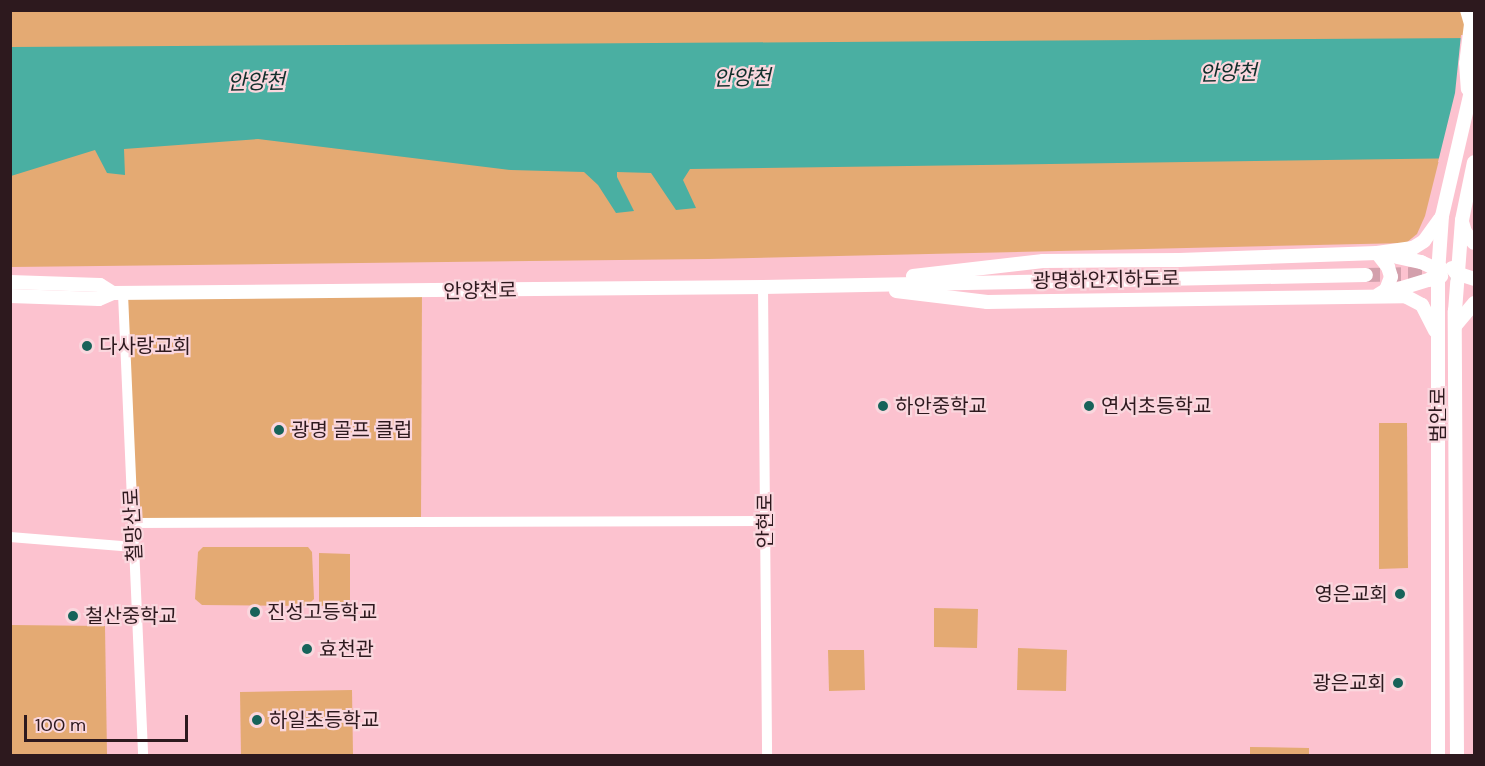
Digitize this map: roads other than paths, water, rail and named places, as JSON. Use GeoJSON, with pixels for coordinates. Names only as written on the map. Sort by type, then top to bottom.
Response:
{"type":"FeatureCollection","features":[{"type":"Feature","properties":{"kind":"main road"},"geometry":{"type":"LineString","coordinates":[[1467,10],[1471,24],[1466,63],[1469,102]]}},
{"type":"Feature","properties":{"kind":"main road","name":"범안로"},"geometry":{"type":"LineString","coordinates":[[1438,756],[1438,344],[1439,297],[1442,278],[1440,238],[1442,216],[1474,78]]}},
{"type":"Feature","properties":{"kind":"main road","name":"범안로"},"geometry":{"type":"LineString","coordinates":[[1457,756],[1455,299],[1452,267],[1459,247],[1474,162]]}},
{"type":"Feature","properties":{"kind":"main road"},"geometry":{"type":"LineString","coordinates":[[846,285],[1043,261],[1179,260],[1377,253],[1413,248],[1432,233],[1442,216]]}},
{"type":"Feature","properties":{"kind":"main road"},"geometry":{"type":"LineString","coordinates":[[1462,220],[1465,232],[1474,243]]}},
{"type":"Feature","properties":{"kind":"main road"},"geometry":{"type":"LineString","coordinates":[[1440,238],[1452,267],[1474,279]]}},
{"type":"Feature","properties":{"kind":"main road"},"geometry":{"type":"LineString","coordinates":[[1377,253],[1421,262],[1442,278],[1455,299]]}},
{"type":"Feature","properties":{"kind":"main road"},"geometry":{"type":"LineString","coordinates":[[1376,296],[1386,290],[1391,277],[1388,267],[1377,253]]}},
{"type":"Feature","properties":{"kind":"main road"},"geometry":{"type":"LineString","coordinates":[[1376,296],[1442,278],[1452,267],[1474,267]]}},
{"type":"Feature","properties":{"kind":"main road","name":"광명하안지하도로"},"geometry":{"type":"LineString","coordinates":[[846,285],[1366,275]]}},
{"type":"Feature","properties":{"kind":"main road"},"geometry":{"type":"LineString","coordinates":[[10,282],[100,285],[118,294]]}},
{"type":"Feature","properties":{"kind":"main road"},"geometry":{"type":"LineString","coordinates":[[846,285],[987,302],[1405,296],[1422,305],[1431,319],[1438,344]]}},
{"type":"Feature","properties":{"kind":"main road","name":"안양천로"},"geometry":{"type":"LineString","coordinates":[[118,294],[846,285]]}},
{"type":"Feature","properties":{"kind":"main road"},"geometry":{"type":"LineString","coordinates":[[10,296],[99,300],[118,294]]}},
{"type":"Feature","properties":{"kind":"main road"},"geometry":{"type":"LineString","coordinates":[[1455,326],[1474,303]]}},
{"type":"Feature","properties":{"kind":"street","name":"안현로"},"geometry":{"type":"LineString","coordinates":[[763,287],[767,756]]}},
{"type":"Feature","properties":{"kind":"street","name":"철망산로"},"geometry":{"type":"LineString","coordinates":[[118,294],[133,523],[143,756]]}},
{"type":"Feature","properties":{"kind":"street"},"geometry":{"type":"LineString","coordinates":[[133,523],[765,521]]}},
{"type":"Feature","properties":{"kind":"street"},"geometry":{"type":"LineString","coordinates":[[10,537],[134,547]]}},
{"type":"Feature","properties":{"kind":"water","name":"안양천"},"geometry":{"type":"Polygon","coordinates":[[[1474,38],[1474,158],[690,169],[683,180],[696,208],[676,210],[651,173],[617,172],[617,177],[634,211],[616,213],[598,185],[584,172],[511,170],[258,139],[124,149],[125,175],[107,173],[95,150],[11,176],[11,47],[1474,38]]]}},
{"type":"Feature","properties":{"kind":"tunnel"},"geometry":{"type":"LineString","coordinates":[[1366,275],[1466,273]]}},
{"type":"Feature","properties":{"kind":"place","name":"다사랑교회"},"geometry":{"type":"Point","coordinates":[87,346]}},
{"type":"Feature","properties":{"kind":"place","name":"하안중학교"},"geometry":{"type":"Point","coordinates":[883,406]}},
{"type":"Feature","properties":{"kind":"place","name":"연서초등학교"},"geometry":{"type":"Point","coordinates":[1089,406]}},
{"type":"Feature","properties":{"kind":"place","name":"광명 골프 클럽"},"geometry":{"type":"Point","coordinates":[279,430]}},
{"type":"Feature","properties":{"kind":"place","name":"영은교회"},"geometry":{"type":"Point","coordinates":[1400,594]}},
{"type":"Feature","properties":{"kind":"place","name":"진성고등학교"},"geometry":{"type":"Point","coordinates":[255,612]}},
{"type":"Feature","properties":{"kind":"place","name":"철산중학교"},"geometry":{"type":"Point","coordinates":[73,616]}},
{"type":"Feature","properties":{"kind":"place","name":"효천관"},"geometry":{"type":"Point","coordinates":[307,649]}},
{"type":"Feature","properties":{"kind":"place","name":"광은교회"},"geometry":{"type":"Point","coordinates":[1398,683]}},
{"type":"Feature","properties":{"kind":"place","name":"하일초등학교"},"geometry":{"type":"Point","coordinates":[257,720]}}]}
